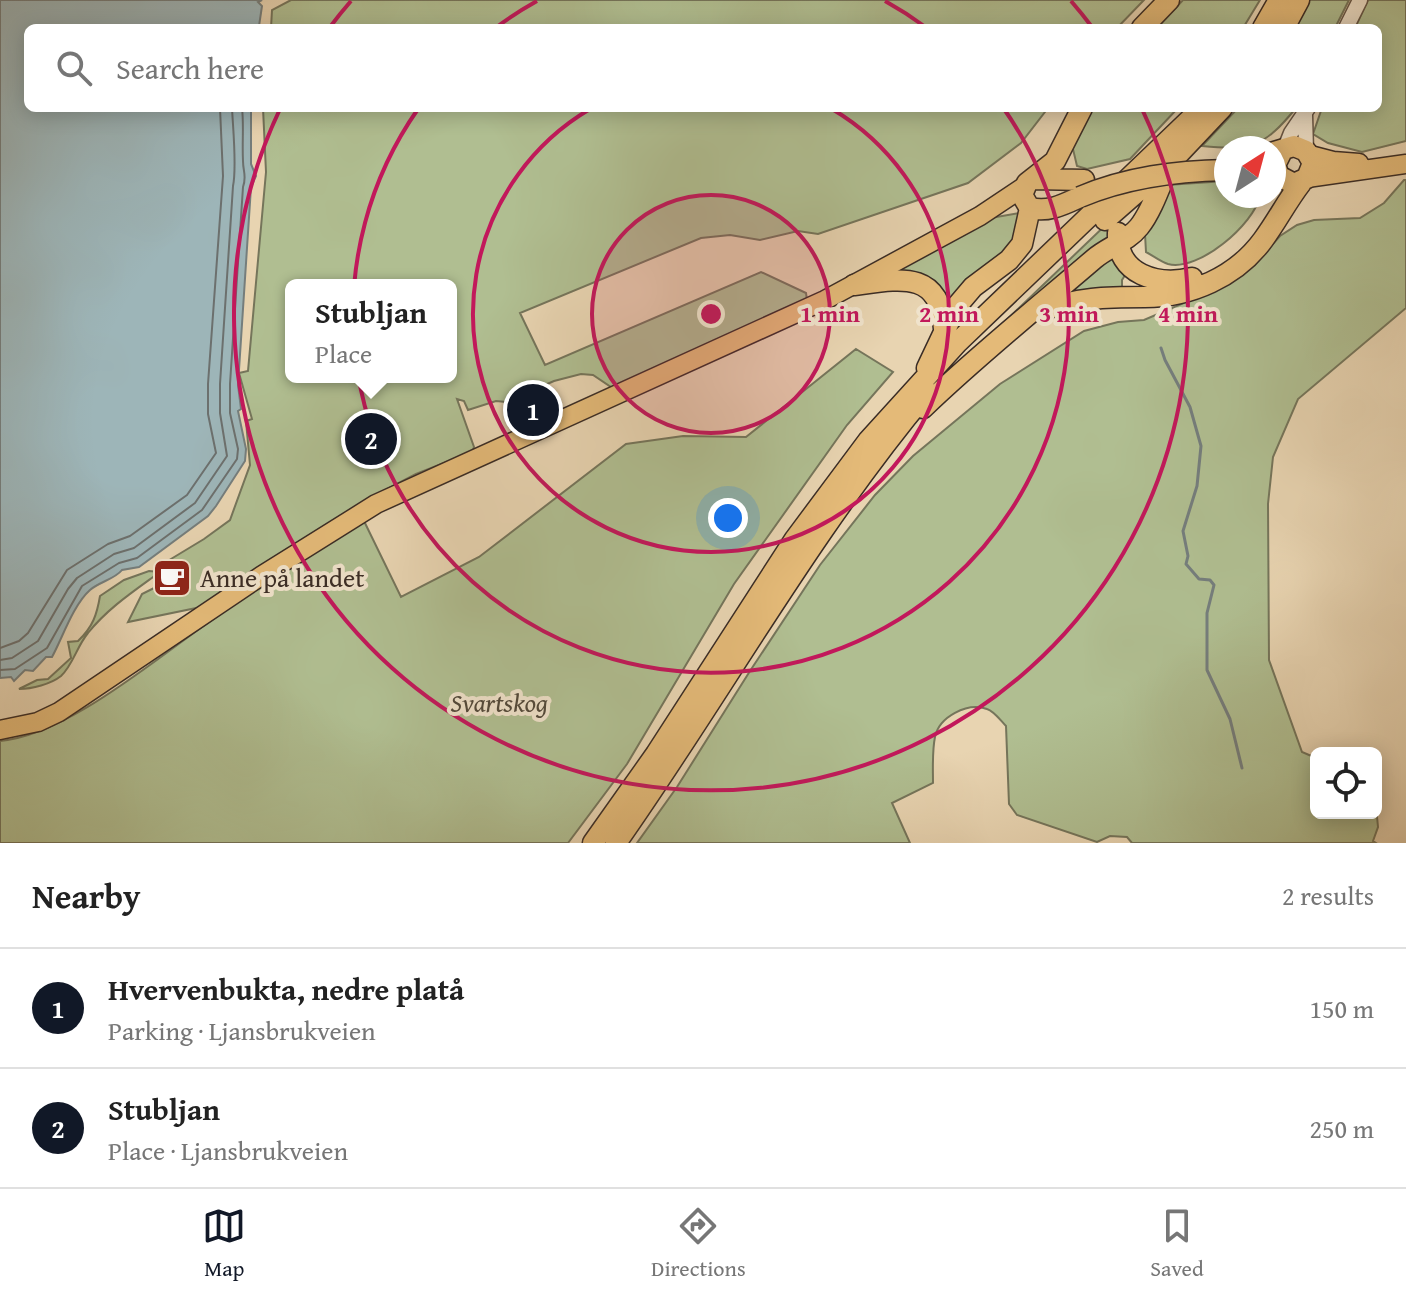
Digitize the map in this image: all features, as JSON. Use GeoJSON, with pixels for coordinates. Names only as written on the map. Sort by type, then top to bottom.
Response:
{"type":"FeatureCollection","features":[{"type":"Feature","properties":{"kind":"highway"},"geometry":{"type":"LineString","coordinates":[[1146,24],[1169,0]]}},
{"type":"Feature","properties":{"kind":"highway"},"geometry":{"type":"LineString","coordinates":[[1265,24],[1279,0]]}},
{"type":"Feature","properties":{"kind":"highway"},"geometry":{"type":"LineString","coordinates":[[1286,24],[1299,0]]}},
{"type":"Feature","properties":{"kind":"highway"},"geometry":{"type":"LineString","coordinates":[[1035,208],[1022,195],[1055,161],[1080,112]]}},
{"type":"Feature","properties":{"kind":"highway"},"geometry":{"type":"LineString","coordinates":[[593,843],[656,754],[816,509],[868,441],[923,378],[1198,112]]}},
{"type":"Feature","properties":{"kind":"highway"},"geometry":{"type":"LineString","coordinates":[[616,843],[671,764],[808,549],[863,472],[935,383],[1113,212],[1170,163],[1218,112]]}},
{"type":"Feature","properties":{"kind":"highway"},"geometry":{"type":"LineString","coordinates":[[1023,321],[1075,300],[1169,295],[1213,282],[1253,252],[1313,167],[1308,153],[1298,146],[1286,149]]}},
{"type":"Feature","properties":{"kind":"highway"},"geometry":{"type":"LineString","coordinates":[[923,378],[944,329],[965,296],[983,278],[1009,260],[1022,244],[1035,208],[1149,164],[1214,158]]}},
{"type":"Feature","properties":{"kind":"highway"},"geometry":{"type":"LineString","coordinates":[[896,432],[976,358],[1098,256],[1141,225],[1170,163]]}},
{"type":"Feature","properties":{"kind":"highway"},"geometry":{"type":"LineString","coordinates":[[1035,182],[1082,188],[1176,173],[1214,171]]}},
{"type":"Feature","properties":{"kind":"highway"},"geometry":{"type":"LineString","coordinates":[[1286,182],[1304,180]]}},
{"type":"Feature","properties":{"kind":"highway"},"geometry":{"type":"LineString","coordinates":[[1035,182],[1051,186],[1054,194],[1052,202],[1035,208]]}},
{"type":"Feature","properties":{"kind":"highway"},"geometry":{"type":"LineString","coordinates":[[1136,194],[1122,219],[1118,243],[1124,260],[1142,276],[1166,281],[1192,278],[1223,264],[1246,244],[1268,208]]}},
{"type":"Feature","properties":{"kind":"highway"},"geometry":{"type":"LineString","coordinates":[[854,285],[889,280],[919,283],[939,301],[944,329]]}},
{"type":"Feature","properties":{"kind":"main road"},"geometry":{"type":"LineString","coordinates":[[1308,153],[1333,161],[1381,168]]}},
{"type":"Feature","properties":{"kind":"main road"},"geometry":{"type":"LineString","coordinates":[[1304,180],[1406,164]]}},
{"type":"Feature","properties":{"kind":"main road"},"geometry":{"type":"LineString","coordinates":[[0,730],[38,722],[59,712],[261,576],[384,500],[854,285],[1035,182]]}},
{"type":"Feature","properties":{"kind":"main road"},"geometry":{"type":"LineString","coordinates":[[980,216],[1035,208]]}},
{"type":"Feature","properties":{"kind":"street"},"geometry":{"type":"LineString","coordinates":[[1348,24],[1360,0]]}},
{"type":"Feature","properties":{"kind":"street"},"geometry":{"type":"LineString","coordinates":[[1286,141],[1306,112]]}},
{"type":"Feature","properties":{"kind":"street"},"geometry":{"type":"LineString","coordinates":[[1307,112],[1308,153]]}},
{"type":"Feature","properties":{"kind":"green space"},"geometry":{"type":"Polygon","coordinates":[[[291,0],[1144,0],[1121,24],[271,24],[272,10],[291,0]]]}},
{"type":"Feature","properties":{"kind":"green space"},"geometry":{"type":"Polygon","coordinates":[[[1183,0],[1260,0],[1245,24],[1161,24],[1183,0]]]}},
{"type":"Feature","properties":{"kind":"green space"},"geometry":{"type":"Polygon","coordinates":[[[1309,0],[1349,0],[1337,24],[1296,24],[1309,0]]]}},
{"type":"Feature","properties":{"kind":"green space"},"geometry":{"type":"Polygon","coordinates":[[[1368,0],[1406,0],[1406,141],[1362,152],[1328,143],[1313,134],[1321,112],[1382,112],[1382,24],[1357,24],[1368,0]]]}},
{"type":"Feature","properties":{"kind":"green space"},"geometry":{"type":"Polygon","coordinates":[[[263,112],[1045,112],[1021,143],[968,183],[818,234],[798,231],[760,240],[730,235],[701,238],[520,313],[545,365],[761,272],[806,293],[807,300],[614,389],[593,375],[581,374],[554,381],[506,402],[496,401],[468,410],[464,401],[457,399],[474,447],[472,452],[383,491],[201,607],[128,622],[142,594],[164,583],[166,562],[230,520],[250,465],[246,421],[252,419],[239,373],[248,371],[266,172],[263,112]]]}},
{"type":"Feature","properties":{"kind":"green space"},"geometry":{"type":"Polygon","coordinates":[[[1089,112],[1174,112],[1130,159],[1087,169],[1077,166],[1072,145],[1089,112]]]}},
{"type":"Feature","properties":{"kind":"green space"},"geometry":{"type":"Polygon","coordinates":[[[1234,112],[1292,112],[1268,136],[1214,136],[1214,147],[1202,146],[1234,112]]]}},
{"type":"Feature","properties":{"kind":"green space"},"geometry":{"type":"Polygon","coordinates":[[[1406,180],[1406,308],[1298,399],[1273,457],[1268,504],[1269,660],[1302,752],[1310,755],[1310,819],[1377,819],[1373,841],[1376,843],[1132,843],[1127,837],[1110,836],[1097,842],[1017,815],[1009,804],[1006,726],[992,712],[979,707],[955,713],[942,723],[933,748],[933,783],[892,803],[910,843],[637,843],[677,787],[820,565],[875,495],[913,456],[1000,384],[1084,331],[1118,322],[1144,320],[1214,290],[1263,255],[1280,236],[1297,225],[1314,220],[1360,218],[1384,203],[1406,180]]]}},
{"type":"Feature","properties":{"kind":"green space"},"geometry":{"type":"Polygon","coordinates":[[[1214,182],[1214,208],[1255,208],[1236,232],[1209,253],[1181,265],[1168,264],[1146,252],[1145,234],[1167,185],[1214,182]]]}},
{"type":"Feature","properties":{"kind":"green space"},"geometry":{"type":"Polygon","coordinates":[[[1020,213],[1021,233],[949,309],[889,272],[985,219],[1020,213]]]}},
{"type":"Feature","properties":{"kind":"green space"},"geometry":{"type":"Polygon","coordinates":[[[1115,216],[1113,241],[994,332],[1115,216]]]}},
{"type":"Feature","properties":{"kind":"green space"},"geometry":{"type":"Polygon","coordinates":[[[1114,249],[1127,272],[1122,280],[1122,293],[1053,299],[1114,249]]]}},
{"type":"Feature","properties":{"kind":"green space","name":"Svartskog"},"geometry":{"type":"Polygon","coordinates":[[[856,349],[893,372],[847,425],[734,584],[627,764],[568,843],[0,843],[0,741],[49,727],[100,700],[276,575],[363,519],[401,597],[479,557],[626,444],[683,436],[746,437],[856,349]]]}},
{"type":"Feature","properties":{"kind":"green space"},"geometry":{"type":"Polygon","coordinates":[[[149,571],[160,572],[96,624],[61,676],[41,686],[19,689],[37,680],[48,679],[71,658],[68,642],[78,641],[87,631],[96,614],[100,596],[124,580],[149,571]]]}},
{"type":"Feature","properties":{"kind":"water"},"geometry":{"type":"Polygon","coordinates":[[[0,0],[262,0],[258,2],[262,6],[259,24],[24,24],[24,112],[251,112],[251,164],[256,176],[251,187],[238,385],[241,409],[238,411],[246,449],[245,461],[208,516],[139,567],[122,570],[90,590],[73,613],[52,657],[46,657],[33,671],[25,670],[14,681],[11,677],[0,678],[0,0]]]}},
{"type":"Feature","properties":{"kind":"waterway"},"geometry":{"type":"LineString","coordinates":[[1161,348],[1190,407],[1201,446],[1197,486],[1183,531],[1188,556],[1186,564],[1199,579],[1210,580],[1214,585],[1207,613],[1207,670],[1230,719],[1242,768]]}},
{"type":"Feature","properties":{"kind":"place","name":"Hvervenbukta, nedre platå"},"geometry":{"type":"Point","coordinates":[533,410]}},
{"type":"Feature","properties":{"kind":"place","name":"Stubljan"},"geometry":{"type":"Point","coordinates":[371,439]}},
{"type":"Feature","properties":{"kind":"place","name":"Anne på landet"},"geometry":{"type":"Point","coordinates":[172,578]}}]}
